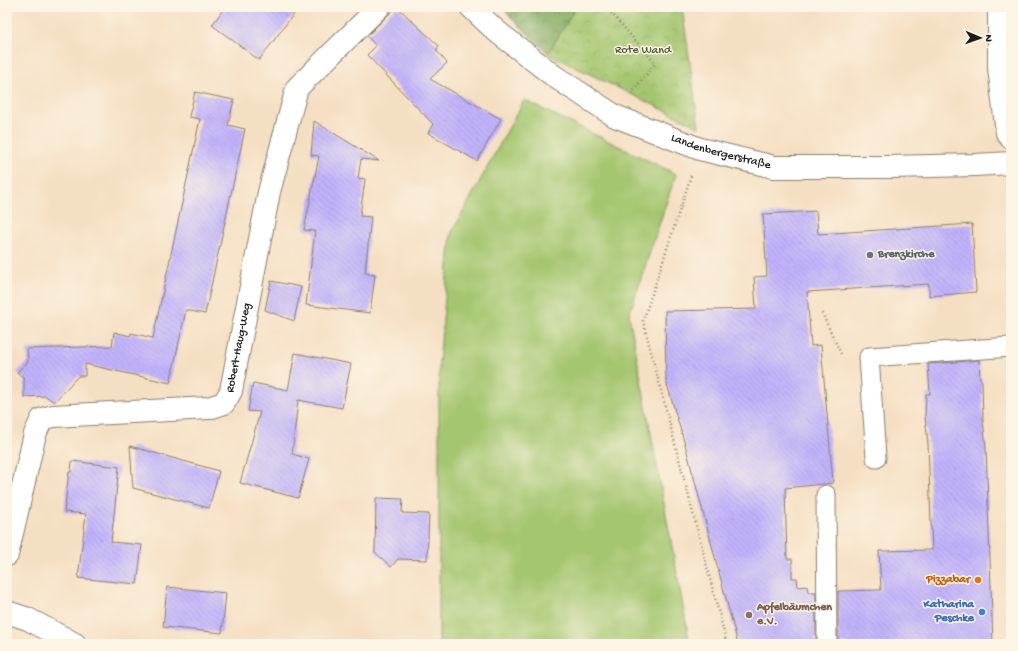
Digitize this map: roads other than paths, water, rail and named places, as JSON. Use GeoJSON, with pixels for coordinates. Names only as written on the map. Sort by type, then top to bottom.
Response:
{"type":"FeatureCollection","features":[{"type":"Feature","properties":{"kind":"street","name":"Robert-Haug-Weg"},"geometry":{"type":"LineString","coordinates":[[7,555],[35,434],[42,419],[53,416],[209,408],[224,402],[231,391],[269,192],[297,88],[379,7]]}},
{"type":"Feature","properties":{"kind":"street","name":"Landenbergerstraße"},"geometry":{"type":"LineString","coordinates":[[471,7],[495,30],[554,76],[615,116],[700,149],[774,167],[889,167],[1011,163]]}},
{"type":"Feature","properties":{"kind":"street"},"geometry":{"type":"LineString","coordinates":[[999,7],[999,68],[1007,133],[1011,138]]}},
{"type":"Feature","properties":{"kind":"street"},"geometry":{"type":"LineString","coordinates":[[1007,7],[1011,9]]}},
{"type":"Feature","properties":{"kind":"street"},"geometry":{"type":"LineString","coordinates":[[7,612],[28,619],[75,644]]}},
{"type":"Feature","properties":{"kind":"lane"},"geometry":{"type":"LineString","coordinates":[[876,458],[869,357],[1011,347]]}},
{"type":"Feature","properties":{"kind":"lane"},"geometry":{"type":"LineString","coordinates":[[826,495],[827,644]]}},
{"type":"Feature","properties":{"kind":"place","name":"Brenzkirche"},"geometry":{"type":"Point","coordinates":[870,255]}},
{"type":"Feature","properties":{"kind":"place","name":"Pizzabar"},"geometry":{"type":"Point","coordinates":[978,580]}},
{"type":"Feature","properties":{"kind":"place","name":"Katharina Peschke"},"geometry":{"type":"Point","coordinates":[982,612]}},
{"type":"Feature","properties":{"kind":"place","name":"Apfelbäumchen e.V."},"geometry":{"type":"Point","coordinates":[749,615]}},
{"type":"Feature","properties":{"kind":"park label","name":"Rote Wand"},"geometry":{"type":"Point","coordinates":[643,51]}}]}
